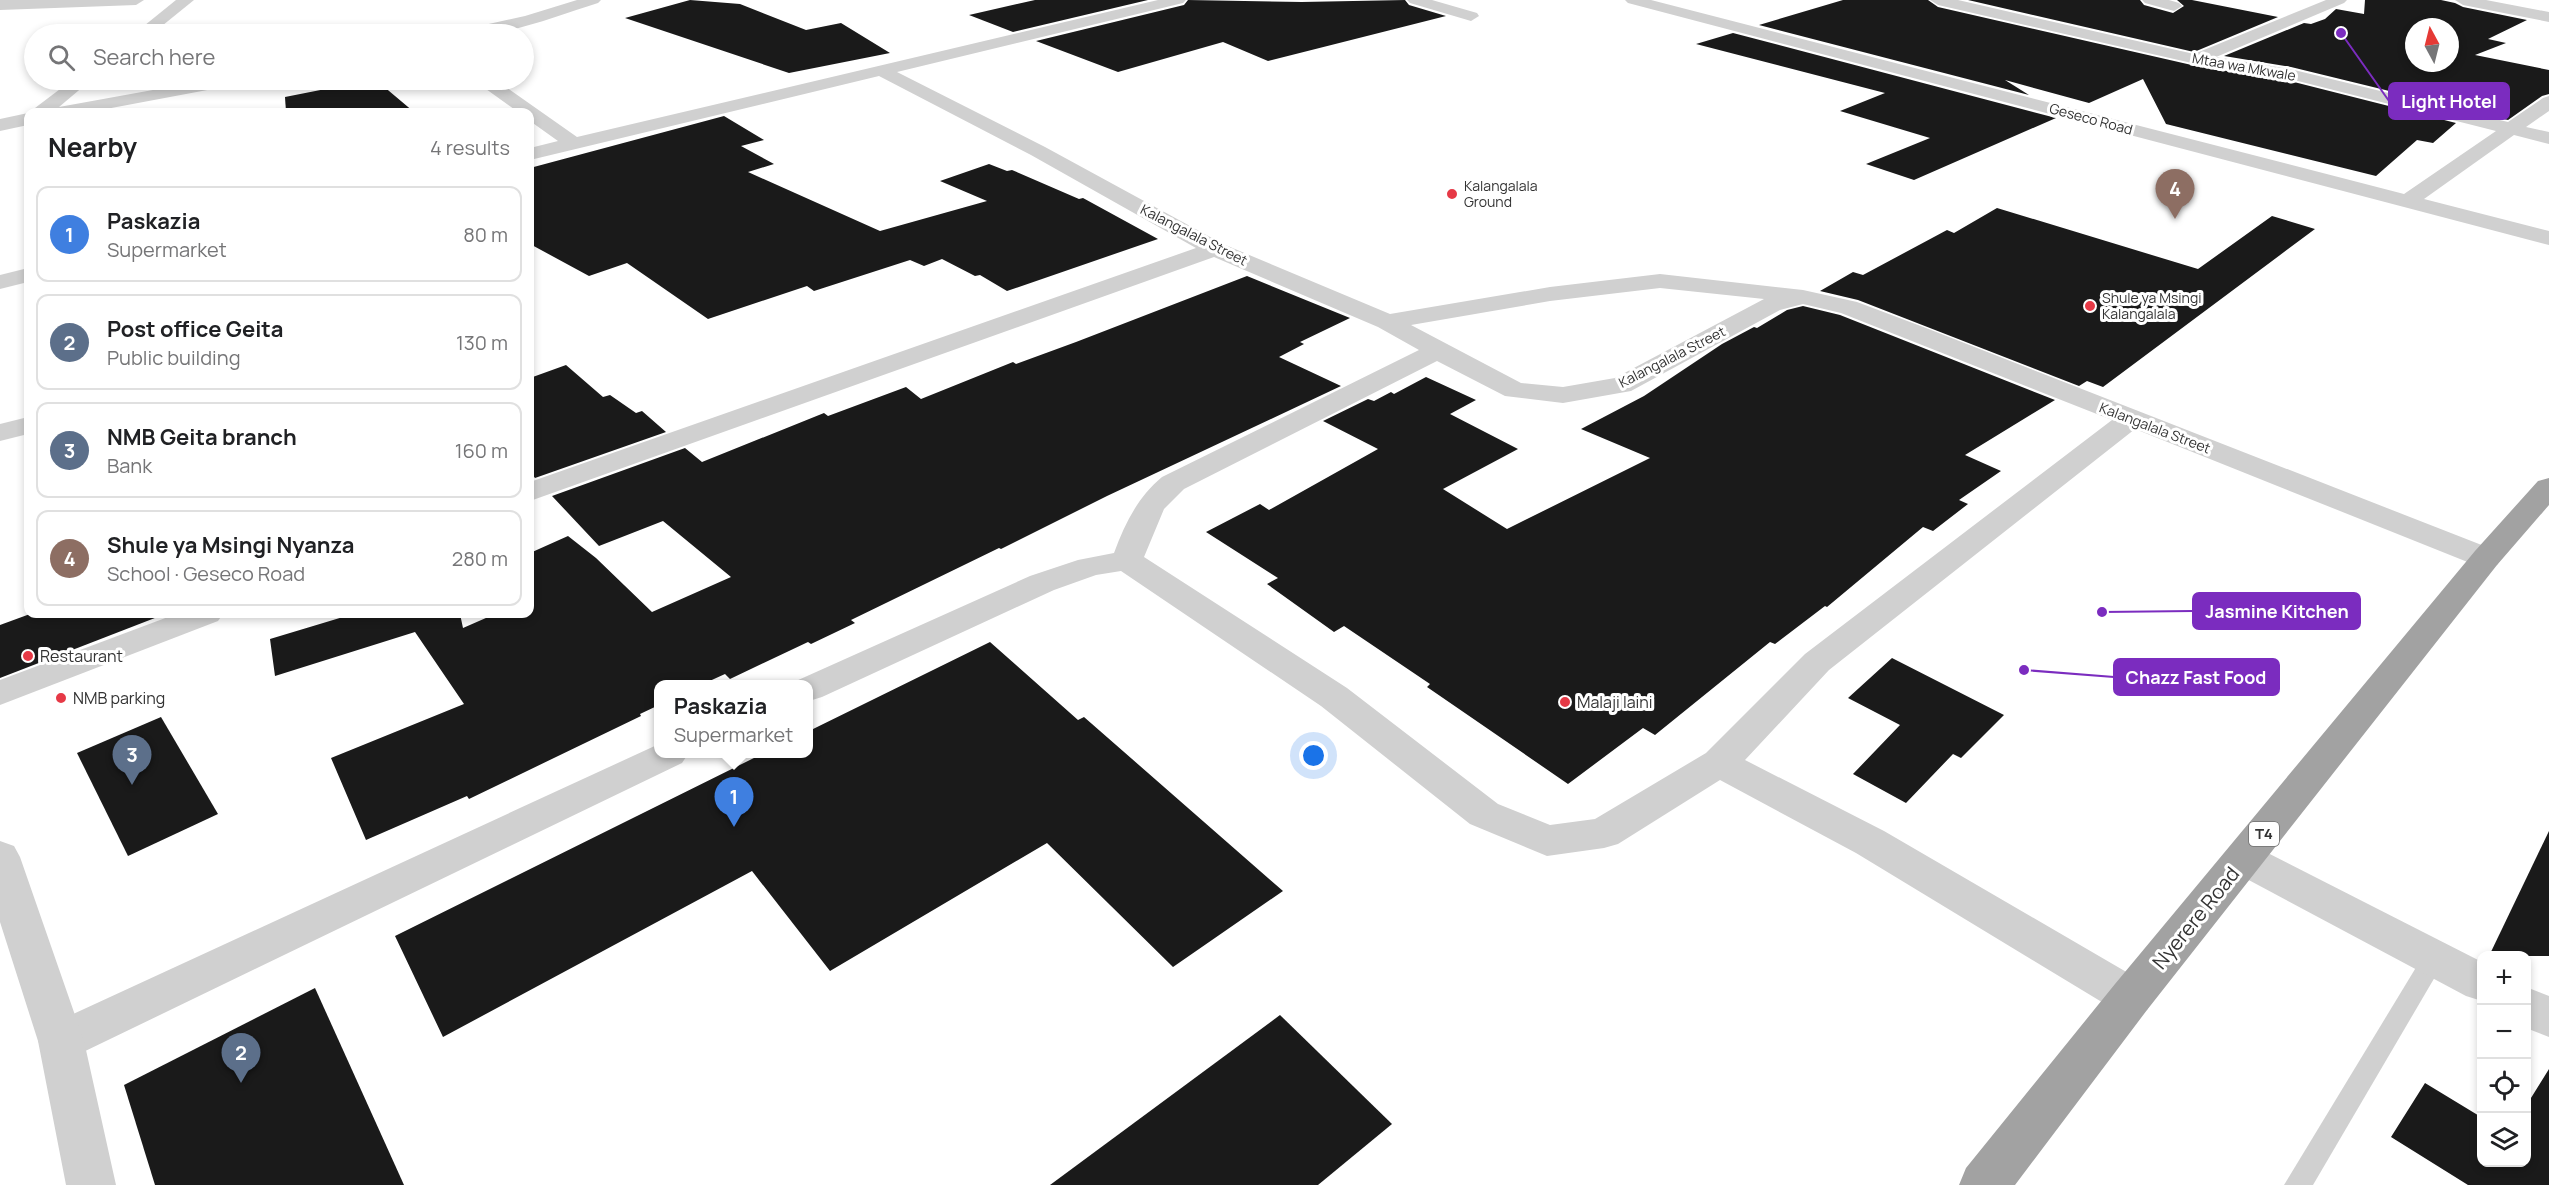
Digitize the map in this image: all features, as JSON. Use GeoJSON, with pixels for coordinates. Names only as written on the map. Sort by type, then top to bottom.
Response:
{"type":"FeatureCollection","features":[{"type":"Feature","properties":{"kind":"highway","name":"Nyerere Road"},"geometry":{"type":"LineString","coordinates":[[1984,1185],[2131,998],[2486,558],[2549,487]]}},
{"type":"Feature","properties":{"kind":"street"},"geometry":{"type":"LineString","coordinates":[[0,5],[136,0]]}},
{"type":"Feature","properties":{"kind":"street"},"geometry":{"type":"LineString","coordinates":[[155,24],[186,0]]}},
{"type":"Feature","properties":{"kind":"street"},"geometry":{"type":"LineString","coordinates":[[509,24],[593,0]]}},
{"type":"Feature","properties":{"kind":"street"},"geometry":{"type":"LineString","coordinates":[[534,153],[1178,0]]}},
{"type":"Feature","properties":{"kind":"street"},"geometry":{"type":"LineString","coordinates":[[1415,0],[1471,16]]}},
{"type":"Feature","properties":{"kind":"street","name":"Geseco Road"},"geometry":{"type":"LineString","coordinates":[[1634,0],[2549,238]]}},
{"type":"Feature","properties":{"kind":"street"},"geometry":{"type":"LineString","coordinates":[[1659,7],[1691,0]]}},
{"type":"Feature","properties":{"kind":"street","name":"Mtaa wa Mkwale"},"geometry":{"type":"LineString","coordinates":[[1938,0],[2196,59],[2290,74],[2549,138]]}},
{"type":"Feature","properties":{"kind":"street"},"geometry":{"type":"LineString","coordinates":[[2150,0],[2174,6]]}},
{"type":"Feature","properties":{"kind":"street"},"geometry":{"type":"LineString","coordinates":[[2196,59],[2339,0]]}},
{"type":"Feature","properties":{"kind":"street"},"geometry":{"type":"LineString","coordinates":[[2463,0],[2549,16]]}},
{"type":"Feature","properties":{"kind":"street","name":"Kalangalala Street"},"geometry":{"type":"LineString","coordinates":[[880,70],[1038,151],[1215,249],[1388,322],[1437,351],[1515,390],[1563,395],[1622,385],[1771,305],[1803,297],[1858,311],[2486,558]]}},
{"type":"Feature","properties":{"kind":"street"},"geometry":{"type":"LineString","coordinates":[[47,108],[70,90]]}},
{"type":"Feature","properties":{"kind":"street"},"geometry":{"type":"LineString","coordinates":[[84,108],[181,90]]}},
{"type":"Feature","properties":{"kind":"street"},"geometry":{"type":"LineString","coordinates":[[500,90],[525,108]]}},
{"type":"Feature","properties":{"kind":"street"},"geometry":{"type":"LineString","coordinates":[[2408,201],[2549,102]]}},
{"type":"Feature","properties":{"kind":"street"},"geometry":{"type":"LineString","coordinates":[[534,115],[573,143]]}},
{"type":"Feature","properties":{"kind":"street"},"geometry":{"type":"LineString","coordinates":[[0,125],[24,120]]}},
{"type":"Feature","properties":{"kind":"street"},"geometry":{"type":"LineString","coordinates":[[534,491],[1215,249]]}},
{"type":"Feature","properties":{"kind":"street"},"geometry":{"type":"LineString","coordinates":[[0,282],[24,276]]}},
{"type":"Feature","properties":{"kind":"street"},"geometry":{"type":"LineString","coordinates":[[1388,322],[1550,294],[1660,281],[1803,297]]}},
{"type":"Feature","properties":{"kind":"street"},"geometry":{"type":"LineString","coordinates":[[1126,560],[1144,514],[1157,495],[1173,483],[1437,351]]}},
{"type":"Feature","properties":{"kind":"street"},"geometry":{"type":"LineString","coordinates":[[813,687],[1042,583],[1089,567],[1126,560],[1334,697],[1485,814],[1547,841],[1604,833],[1719,764],[1817,662],[2130,419]]}},
{"type":"Feature","properties":{"kind":"street"},"geometry":{"type":"LineString","coordinates":[[0,433],[24,426]]}},
{"type":"Feature","properties":{"kind":"street"},"geometry":{"type":"LineString","coordinates":[[0,693],[196,618]]}},
{"type":"Feature","properties":{"kind":"street"},"geometry":{"type":"LineString","coordinates":[[61,1041],[658,758]]}},
{"type":"Feature","properties":{"kind":"street"},"geometry":{"type":"LineString","coordinates":[[1719,764],[1870,842],[2131,998]]}},
{"type":"Feature","properties":{"kind":"street"},"geometry":{"type":"LineString","coordinates":[[0,857],[61,1041],[91,1185]]}},
{"type":"Feature","properties":{"kind":"street"},"geometry":{"type":"LineString","coordinates":[[2244,859],[2477,981]]}},
{"type":"Feature","properties":{"kind":"street"},"geometry":{"type":"LineString","coordinates":[[2531,1009],[2549,1018]]}},
{"type":"Feature","properties":{"kind":"lane"},"geometry":{"type":"LineString","coordinates":[[2298,1185],[2434,958]]}},
{"type":"Feature","properties":{"kind":"building"},"geometry":{"type":"Polygon","coordinates":[[[690,0],[740,4],[806,30],[841,23],[890,53],[789,73],[625,18],[690,0]]]}},
{"type":"Feature","properties":{"kind":"building"},"geometry":{"type":"Polygon","coordinates":[[[1035,0],[1148,0],[1013,32],[969,15],[1035,0]]]}},
{"type":"Feature","properties":{"kind":"building"},"geometry":{"type":"Polygon","coordinates":[[[1188,0],[1302,2],[1405,0],[1409,5],[1446,16],[1268,61],[1223,42],[1118,72],[1036,41],[1184,5],[1188,0]]]}},
{"type":"Feature","properties":{"kind":"building"},"geometry":{"type":"Polygon","coordinates":[[[1843,0],[1928,0],[1938,7],[2196,66],[2290,81],[2456,123],[2433,143],[2417,140],[2376,176],[2166,124],[2143,79],[2089,103],[2005,80],[2029,95],[1759,25],[1843,0]]]}},
{"type":"Feature","properties":{"kind":"building"},"geometry":{"type":"Polygon","coordinates":[[[1968,0],[2140,0],[2144,5],[2173,13],[2184,6],[2177,0],[2192,0],[2278,17],[2194,52],[1968,0]]]}},
{"type":"Feature","properties":{"kind":"building"},"geometry":{"type":"Polygon","coordinates":[[[2365,0],[2441,0],[2463,7],[2527,20],[2488,39],[2506,43],[2475,55],[2549,70],[2549,94],[2542,96],[2508,120],[2291,67],[2224,56],[2304,23],[2311,24],[2325,19],[2336,9],[2364,14],[2365,0]]]}},
{"type":"Feature","properties":{"kind":"building"},"geometry":{"type":"Polygon","coordinates":[[[1733,33],[2056,118],[1914,180],[1866,164],[1930,138],[1840,111],[1885,93],[1696,44],[1733,33]]]}},
{"type":"Feature","properties":{"kind":"building"},"geometry":{"type":"Polygon","coordinates":[[[320,90],[388,90],[409,108],[286,108],[285,97],[320,90]]]}},
{"type":"Feature","properties":{"kind":"building"},"geometry":{"type":"Polygon","coordinates":[[[724,116],[764,140],[741,146],[774,164],[748,172],[880,231],[987,201],[940,181],[989,164],[1007,171],[1012,170],[1079,199],[1083,198],[1158,239],[1007,291],[980,275],[975,276],[942,259],[924,266],[910,260],[814,291],[807,286],[708,319],[627,263],[589,276],[534,246],[534,167],[724,116]]]}},
{"type":"Feature","properties":{"kind":"building"},"geometry":{"type":"Polygon","coordinates":[[[1997,208],[2198,269],[2272,216],[2315,229],[2103,387],[2087,381],[2079,386],[1858,300],[1820,291],[1853,272],[1863,275],[1947,230],[1954,233],[1997,208]]]}},
{"type":"Feature","properties":{"kind":"building"},"geometry":{"type":"Polygon","coordinates":[[[1247,276],[1350,318],[1300,342],[1304,344],[1279,357],[1341,386],[851,620],[855,623],[811,644],[808,642],[730,679],[725,674],[712,680],[654,680],[654,707],[640,714],[641,716],[469,799],[467,796],[366,840],[331,758],[464,704],[415,632],[275,676],[270,639],[340,618],[461,618],[463,628],[486,618],[534,618],[534,551],[568,536],[596,558],[652,612],[731,577],[663,521],[599,546],[552,496],[685,448],[702,462],[824,413],[828,416],[906,387],[921,399],[1013,362],[1016,364],[1247,276]]]}},
{"type":"Feature","properties":{"kind":"building"},"geometry":{"type":"Polygon","coordinates":[[[1803,306],[1840,315],[2055,400],[1965,455],[2001,471],[1959,500],[1968,504],[1933,531],[1923,527],[1827,607],[1825,606],[1775,644],[1770,642],[1655,735],[1643,728],[1568,784],[1427,687],[1430,684],[1344,626],[1334,632],[1267,584],[1278,578],[1206,532],[1260,504],[1269,510],[1378,449],[1323,421],[1368,399],[1374,401],[1391,392],[1394,394],[1426,377],[1476,400],[1450,414],[1518,449],[1443,489],[1507,529],[1650,458],[1581,429],[1644,396],[1722,344],[1754,327],[1757,328],[1787,310],[1803,306]]]}},
{"type":"Feature","properties":{"kind":"building"},"geometry":{"type":"Polygon","coordinates":[[[566,365],[603,397],[610,395],[636,413],[642,411],[666,432],[535,478],[534,377],[566,365]]]}},
{"type":"Feature","properties":{"kind":"building","name":"Restaurant"},"geometry":{"type":"Polygon","coordinates":[[[24,616],[155,618],[0,678],[0,625],[24,616]]]}},
{"type":"Feature","properties":{"kind":"building"},"geometry":{"type":"Polygon","coordinates":[[[990,642],[1078,720],[1084,717],[1283,891],[1173,967],[1047,843],[830,971],[752,871],[443,1037],[395,936],[754,758],[813,758],[813,729],[990,642]]]}},
{"type":"Feature","properties":{"kind":"building"},"geometry":{"type":"Polygon","coordinates":[[[1892,658],[2004,715],[1961,758],[1953,754],[1906,803],[1853,774],[1900,725],[1848,698],[1892,658]]]}},
{"type":"Feature","properties":{"kind":"building"},"geometry":{"type":"Polygon","coordinates":[[[161,717],[218,814],[128,856],[77,753],[161,717]]]}},
{"type":"Feature","properties":{"kind":"building"},"geometry":{"type":"Polygon","coordinates":[[[2549,831],[2549,956],[2531,956],[2531,951],[2491,951],[2549,831]]]}},
{"type":"Feature","properties":{"kind":"building"},"geometry":{"type":"Polygon","coordinates":[[[315,988],[404,1185],[155,1185],[124,1085],[315,988]]]}},
{"type":"Feature","properties":{"kind":"building"},"geometry":{"type":"Polygon","coordinates":[[[1280,1015],[1392,1124],[1318,1185],[1050,1185],[1280,1015]]]}},
{"type":"Feature","properties":{"kind":"building"},"geometry":{"type":"Polygon","coordinates":[[[2549,1069],[2549,1185],[2468,1185],[2391,1137],[2425,1083],[2477,1115],[2477,1167],[2531,1167],[2531,1098],[2549,1069]]]}},
{"type":"Feature","properties":{"kind":"place","name":"Light Hotel"},"geometry":{"type":"Point","coordinates":[2341,33]}},
{"type":"Feature","properties":{"kind":"place","name":"Kalangalala Ground"},"geometry":{"type":"Point","coordinates":[1452,194]}},
{"type":"Feature","properties":{"kind":"place","name":"Shule ya Msingi Nyanza"},"geometry":{"type":"Point","coordinates":[2175,219]}},
{"type":"Feature","properties":{"kind":"place","name":"Shule ya Msingi Kalangalala"},"geometry":{"type":"Point","coordinates":[2090,306]}},
{"type":"Feature","properties":{"kind":"place","name":"Jasmine Kitchen"},"geometry":{"type":"Point","coordinates":[2102,612]}},
{"type":"Feature","properties":{"kind":"place","name":"Restaurant"},"geometry":{"type":"Point","coordinates":[28,656]}},
{"type":"Feature","properties":{"kind":"place","name":"Chazz Fast Food"},"geometry":{"type":"Point","coordinates":[2024,670]}},
{"type":"Feature","properties":{"kind":"place","name":"NMB parking"},"geometry":{"type":"Point","coordinates":[61,698]}},
{"type":"Feature","properties":{"kind":"place","name":"Malaji laini"},"geometry":{"type":"Point","coordinates":[1565,702]}},
{"type":"Feature","properties":{"kind":"place","name":"NMB Geita branch"},"geometry":{"type":"Point","coordinates":[132,785]}},
{"type":"Feature","properties":{"kind":"place","name":"Paskazia"},"geometry":{"type":"Point","coordinates":[734,827]}},
{"type":"Feature","properties":{"kind":"place","name":"Post office Geita"},"geometry":{"type":"Point","coordinates":[241,1083]}}]}
